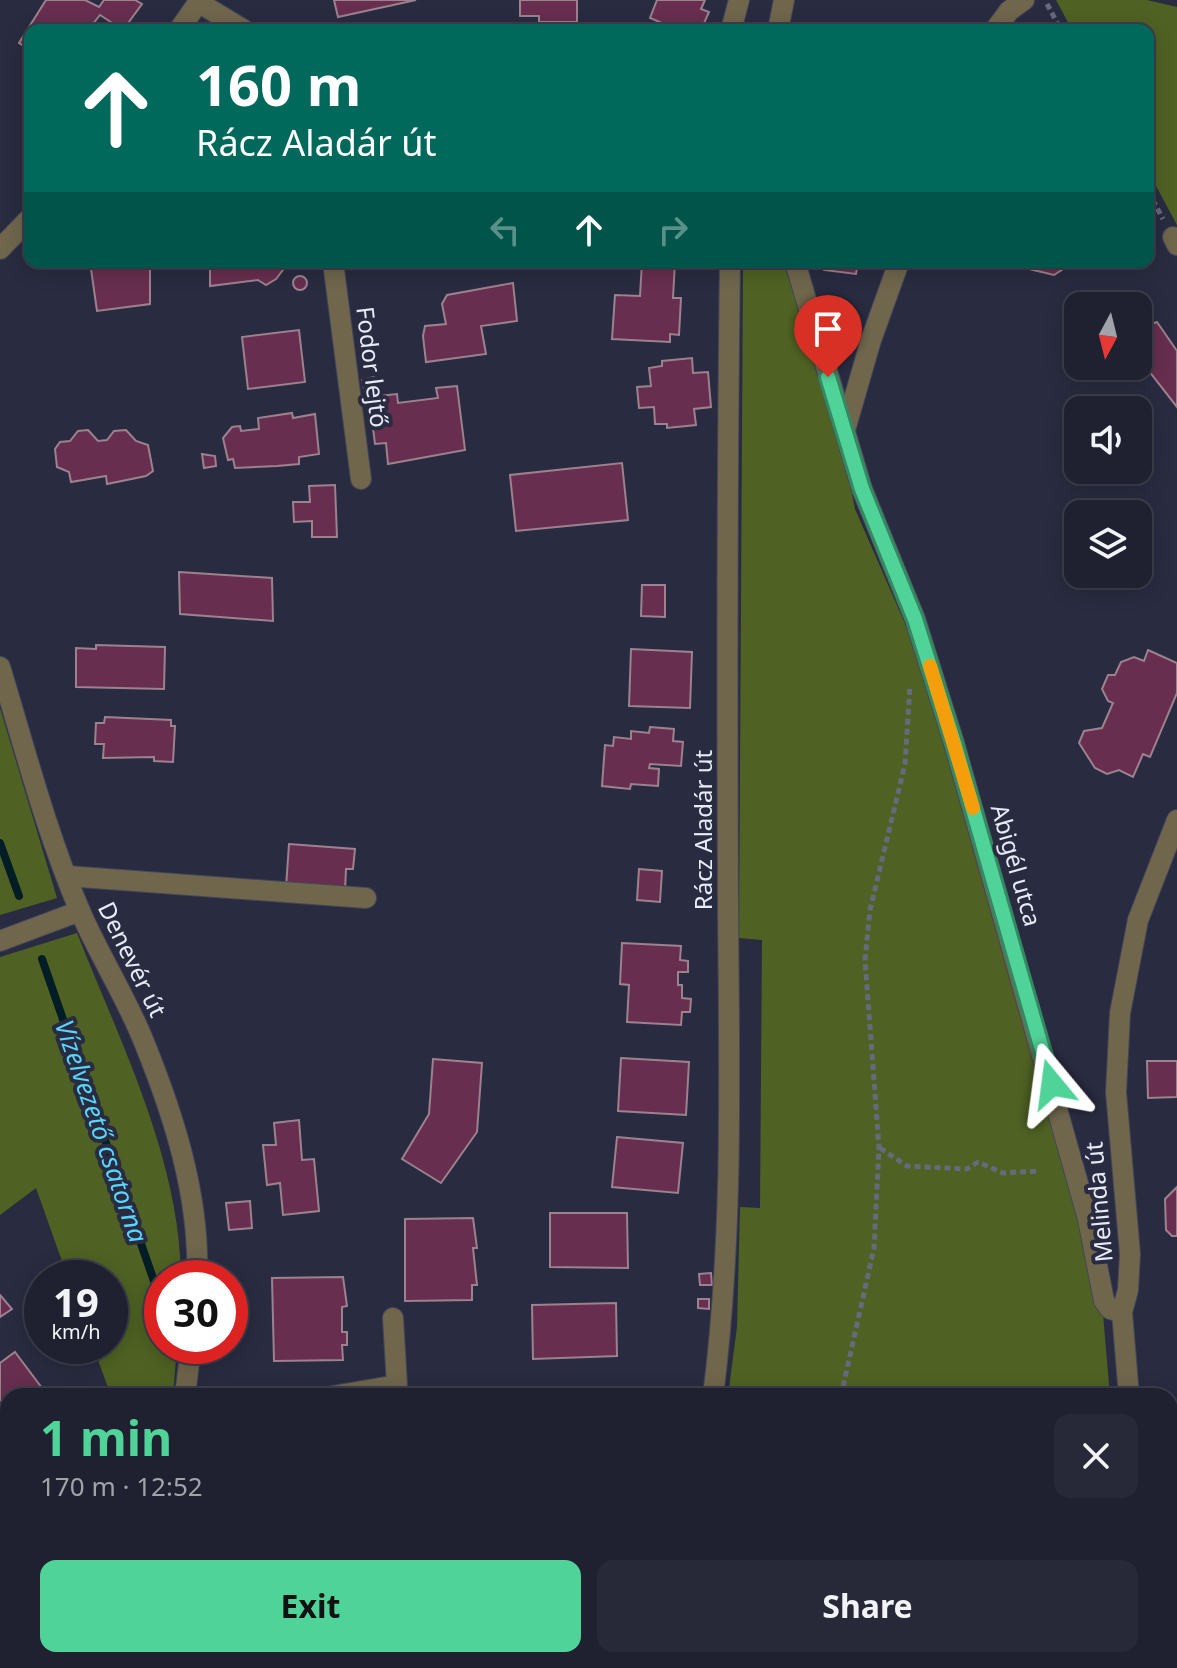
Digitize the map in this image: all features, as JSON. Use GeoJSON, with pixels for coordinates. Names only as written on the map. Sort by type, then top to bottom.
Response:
{"type":"FeatureCollection","features":[{"type":"Feature","properties":{"kind":"street"},"geometry":{"type":"LineString","coordinates":[[733,24],[739,0]]}},
{"type":"Feature","properties":{"kind":"street"},"geometry":{"type":"LineString","coordinates":[[779,24],[784,0]]}},
{"type":"Feature","properties":{"kind":"street"},"geometry":{"type":"LineString","coordinates":[[999,24],[1009,11],[1024,0]]}},
{"type":"Feature","properties":{"kind":"street"},"geometry":{"type":"LineString","coordinates":[[183,24],[199,1],[235,24]]}},
{"type":"Feature","properties":{"kind":"street"},"geometry":{"type":"LineString","coordinates":[[0,249],[24,224]]}},
{"type":"Feature","properties":{"kind":"street","name":"Fodor lejtő"},"geometry":{"type":"LineString","coordinates":[[334,268],[361,479]]}},
{"type":"Feature","properties":{"kind":"street","name":"Rácz Aladár út"},"geometry":{"type":"LineString","coordinates":[[714,1388],[723,1319],[729,1194],[726,535],[730,268]]}},
{"type":"Feature","properties":{"kind":"street"},"geometry":{"type":"LineString","coordinates":[[797,268],[845,430]]}},
{"type":"Feature","properties":{"kind":"street"},"geometry":{"type":"LineString","coordinates":[[845,430],[871,340],[897,268]]}},
{"type":"Feature","properties":{"kind":"street","name":"Abigél utca"},"geometry":{"type":"LineString","coordinates":[[845,430],[862,489],[915,619],[954,743],[1085,1204],[1104,1301],[1110,1309],[1122,1312]]}},
{"type":"Feature","properties":{"kind":"street","name":"Denevér út"},"geometry":{"type":"LineString","coordinates":[[0,667],[80,911],[144,1041],[169,1113],[188,1179],[198,1242],[198,1260]]}},
{"type":"Feature","properties":{"kind":"street","name":"Melinda út"},"geometry":{"type":"LineString","coordinates":[[1128,1388],[1122,1312],[1128,1290],[1130,1254],[1116,1092],[1120,1013],[1138,920],[1177,820]]}},
{"type":"Feature","properties":{"kind":"street"},"geometry":{"type":"LineString","coordinates":[[67,876],[366,898]]}},
{"type":"Feature","properties":{"kind":"street"},"geometry":{"type":"LineString","coordinates":[[0,941],[80,911]]}},
{"type":"Feature","properties":{"kind":"street"},"geometry":{"type":"LineString","coordinates":[[380,1388],[397,1385],[393,1318]]}},
{"type":"Feature","properties":{"kind":"street"},"geometry":{"type":"LineString","coordinates":[[188,1388],[190,1364]]}},
{"type":"Feature","properties":{"kind":"path"},"geometry":{"type":"LineString","coordinates":[[1044,0],[1058,24]]}},
{"type":"Feature","properties":{"kind":"path"},"geometry":{"type":"LineString","coordinates":[[843,1388],[874,1248],[879,1147],[865,960],[870,910],[905,764],[910,679]]}},
{"type":"Feature","properties":{"kind":"path"},"geometry":{"type":"LineString","coordinates":[[879,1147],[907,1166],[967,1169],[978,1162],[1003,1173],[1039,1171]]}},
{"type":"Feature","properties":{"kind":"green space"},"geometry":{"type":"Polygon","coordinates":[[[1056,0],[1147,0],[1177,7],[1177,225],[1154,182],[1154,24],[1069,24],[1056,0]]]}},
{"type":"Feature","properties":{"kind":"green space"},"geometry":{"type":"Polygon","coordinates":[[[743,268],[785,268],[838,423],[855,509],[910,635],[956,784],[1101,1291],[1109,1388],[729,1388],[737,1327],[740,1207],[760,1208],[762,940],[739,938],[743,268]]]}},
{"type":"Feature","properties":{"kind":"green space"},"geometry":{"type":"Polygon","coordinates":[[[0,708],[57,898],[0,915],[0,708]]]}},
{"type":"Feature","properties":{"kind":"green space"},"geometry":{"type":"Polygon","coordinates":[[[77,933],[145,1102],[170,1189],[180,1260],[144,1260],[144,1364],[176,1364],[174,1388],[108,1388],[99,1364],[128,1364],[128,1260],[62,1260],[36,1188],[0,1215],[0,957],[77,933]]]}},
{"type":"Feature","properties":{"kind":"building"},"geometry":{"type":"Polygon","coordinates":[[[46,0],[85,0],[99,7],[104,0],[135,0],[142,4],[127,24],[114,24],[100,15],[93,24],[31,24],[46,0]]]}},
{"type":"Feature","properties":{"kind":"building"},"geometry":{"type":"Polygon","coordinates":[[[334,0],[416,0],[338,17],[334,0]]]}},
{"type":"Feature","properties":{"kind":"building"},"geometry":{"type":"Polygon","coordinates":[[[520,0],[577,0],[577,22],[539,22],[539,16],[520,16],[520,0]]]}},
{"type":"Feature","properties":{"kind":"building"},"geometry":{"type":"Polygon","coordinates":[[[657,0],[705,0],[701,9],[709,12],[704,24],[664,24],[650,18],[657,0]]]}},
{"type":"Feature","properties":{"kind":"building"},"geometry":{"type":"Polygon","coordinates":[[[91,268],[150,269],[150,304],[97,311],[91,268]]]}},
{"type":"Feature","properties":{"kind":"building"},"geometry":{"type":"Polygon","coordinates":[[[210,268],[284,268],[266,285],[258,280],[210,286],[210,268]]]}},
{"type":"Feature","properties":{"kind":"building"},"geometry":{"type":"Polygon","coordinates":[[[642,268],[675,268],[673,298],[681,298],[679,335],[670,334],[670,342],[612,339],[615,295],[640,296],[642,268]]]}},
{"type":"Feature","properties":{"kind":"building"},"geometry":{"type":"Polygon","coordinates":[[[824,268],[857,268],[856,274],[824,268]]]}},
{"type":"Feature","properties":{"kind":"building"},"geometry":{"type":"Polygon","coordinates":[[[1025,268],[1065,268],[1054,275],[1025,268]]]}},
{"type":"Feature","properties":{"kind":"building"},"geometry":{"type":"Polygon","coordinates":[[[300,276],[307,283],[300,290],[293,283],[300,276]]]}},
{"type":"Feature","properties":{"kind":"building"},"geometry":{"type":"Polygon","coordinates":[[[513,283],[517,321],[481,326],[486,354],[426,362],[425,326],[446,324],[442,304],[447,295],[513,283]]]}},
{"type":"Feature","properties":{"kind":"building"},"geometry":{"type":"Polygon","coordinates":[[[1157,322],[1177,351],[1177,407],[1152,375],[1152,324],[1157,322]]]}},
{"type":"Feature","properties":{"kind":"building"},"geometry":{"type":"Polygon","coordinates":[[[299,330],[305,382],[248,389],[242,337],[299,330]]]}},
{"type":"Feature","properties":{"kind":"building"},"geometry":{"type":"Polygon","coordinates":[[[692,358],[693,373],[708,372],[711,407],[694,409],[696,425],[667,428],[667,424],[655,424],[654,407],[639,408],[637,387],[651,386],[649,368],[662,366],[662,361],[692,358]]]}},
{"type":"Feature","properties":{"kind":"building"},"geometry":{"type":"Polygon","coordinates":[[[374,377],[377,391],[365,393],[362,380],[374,377]]]}},
{"type":"Feature","properties":{"kind":"building"},"geometry":{"type":"Polygon","coordinates":[[[457,386],[465,450],[388,464],[386,443],[375,444],[369,397],[397,394],[398,403],[438,398],[436,388],[457,386]]]}},
{"type":"Feature","properties":{"kind":"building"},"geometry":{"type":"Polygon","coordinates":[[[292,413],[293,418],[315,414],[319,454],[299,457],[299,464],[277,466],[235,468],[233,459],[228,460],[223,438],[232,427],[240,426],[241,431],[259,429],[258,418],[292,413]]]}},
{"type":"Feature","properties":{"kind":"building"},"geometry":{"type":"Polygon","coordinates":[[[88,430],[98,441],[107,440],[114,431],[126,430],[136,441],[148,445],[153,471],[146,476],[107,484],[106,476],[71,482],[69,472],[57,467],[55,449],[60,442],[70,441],[78,431],[88,430]]]}},
{"type":"Feature","properties":{"kind":"building"},"geometry":{"type":"Polygon","coordinates":[[[202,454],[215,456],[216,466],[204,468],[202,454]]]}},
{"type":"Feature","properties":{"kind":"building"},"geometry":{"type":"Polygon","coordinates":[[[622,463],[628,520],[516,531],[510,475],[622,463]]]}},
{"type":"Feature","properties":{"kind":"building"},"geometry":{"type":"Polygon","coordinates":[[[335,485],[337,537],[312,537],[312,521],[294,522],[293,502],[310,502],[309,486],[335,485]]]}},
{"type":"Feature","properties":{"kind":"building"},"geometry":{"type":"Polygon","coordinates":[[[179,572],[272,578],[273,621],[180,614],[179,572]]]}},
{"type":"Feature","properties":{"kind":"building"},"geometry":{"type":"Polygon","coordinates":[[[642,585],[665,585],[665,617],[641,616],[642,585]]]}},
{"type":"Feature","properties":{"kind":"building"},"geometry":{"type":"Polygon","coordinates":[[[96,645],[165,647],[164,689],[76,687],[76,648],[96,649],[96,645]]]}},
{"type":"Feature","properties":{"kind":"building"},"geometry":{"type":"Polygon","coordinates":[[[631,649],[692,652],[690,708],[629,706],[631,649]]]}},
{"type":"Feature","properties":{"kind":"building"},"geometry":{"type":"Polygon","coordinates":[[[1148,650],[1177,663],[1177,693],[1150,757],[1143,754],[1133,777],[1119,770],[1107,774],[1095,768],[1079,743],[1084,731],[1102,728],[1113,703],[1108,701],[1102,689],[1108,675],[1115,675],[1121,662],[1134,657],[1144,661],[1148,650]]]}},
{"type":"Feature","properties":{"kind":"building"},"geometry":{"type":"Polygon","coordinates":[[[105,717],[171,720],[171,726],[175,726],[173,762],[154,761],[154,757],[103,758],[104,744],[95,744],[96,723],[104,723],[105,717]]]}},
{"type":"Feature","properties":{"kind":"building"},"geometry":{"type":"Polygon","coordinates":[[[650,727],[674,729],[673,741],[683,742],[681,766],[650,764],[649,768],[659,769],[658,786],[631,784],[630,789],[602,786],[605,745],[613,746],[614,737],[631,739],[631,731],[649,733],[650,727]]]}},
{"type":"Feature","properties":{"kind":"building"},"geometry":{"type":"Polygon","coordinates":[[[289,844],[355,849],[353,869],[346,869],[345,891],[286,887],[289,844]]]}},
{"type":"Feature","properties":{"kind":"building"},"geometry":{"type":"Polygon","coordinates":[[[639,869],[662,871],[660,902],[637,900],[639,869]]]}},
{"type":"Feature","properties":{"kind":"building"},"geometry":{"type":"Polygon","coordinates":[[[622,943],[681,946],[680,960],[688,961],[688,972],[678,972],[678,985],[682,985],[682,998],[691,999],[690,1012],[682,1012],[681,1025],[627,1022],[629,985],[620,984],[622,943]]]}},
{"type":"Feature","properties":{"kind":"building"},"geometry":{"type":"Polygon","coordinates":[[[621,1058],[689,1062],[686,1115],[618,1111],[621,1058]]]}},
{"type":"Feature","properties":{"kind":"building"},"geometry":{"type":"Polygon","coordinates":[[[433,1059],[482,1063],[477,1132],[441,1183],[402,1159],[429,1114],[433,1059]]]}},
{"type":"Feature","properties":{"kind":"building"},"geometry":{"type":"Polygon","coordinates":[[[1147,1061],[1177,1061],[1177,1097],[1148,1098],[1147,1061]]]}},
{"type":"Feature","properties":{"kind":"building"},"geometry":{"type":"Polygon","coordinates":[[[299,1120],[302,1160],[314,1159],[319,1211],[283,1215],[280,1183],[267,1185],[263,1145],[276,1145],[274,1123],[299,1120]]]}},
{"type":"Feature","properties":{"kind":"building"},"geometry":{"type":"Polygon","coordinates":[[[617,1137],[683,1143],[678,1193],[612,1187],[617,1137]]]}},
{"type":"Feature","properties":{"kind":"building"},"geometry":{"type":"Polygon","coordinates":[[[1177,1187],[1177,1236],[1172,1236],[1166,1230],[1165,1199],[1177,1187]]]}},
{"type":"Feature","properties":{"kind":"building"},"geometry":{"type":"Polygon","coordinates":[[[250,1201],[252,1228],[229,1230],[226,1203],[250,1201]]]}},
{"type":"Feature","properties":{"kind":"building"},"geometry":{"type":"Polygon","coordinates":[[[550,1213],[627,1213],[628,1268],[550,1267],[550,1213]]]}},
{"type":"Feature","properties":{"kind":"building"},"geometry":{"type":"Polygon","coordinates":[[[473,1218],[477,1285],[472,1285],[472,1300],[405,1301],[405,1219],[473,1218]]]}},
{"type":"Feature","properties":{"kind":"building"},"geometry":{"type":"Polygon","coordinates":[[[711,1273],[712,1285],[700,1285],[699,1274],[711,1273]]]}},
{"type":"Feature","properties":{"kind":"building"},"geometry":{"type":"Polygon","coordinates":[[[343,1277],[347,1306],[342,1307],[342,1332],[347,1332],[347,1345],[342,1345],[343,1360],[274,1361],[272,1278],[343,1277]]]}},
{"type":"Feature","properties":{"kind":"building"},"geometry":{"type":"Polygon","coordinates":[[[0,1295],[12,1309],[0,1317],[0,1295]]]}},
{"type":"Feature","properties":{"kind":"building"},"geometry":{"type":"Polygon","coordinates":[[[698,1299],[709,1299],[709,1309],[698,1308],[698,1299]]]}},
{"type":"Feature","properties":{"kind":"building"},"geometry":{"type":"Polygon","coordinates":[[[616,1303],[617,1356],[533,1359],[532,1305],[616,1303]]]}},
{"type":"Feature","properties":{"kind":"building"},"geometry":{"type":"Polygon","coordinates":[[[15,1352],[42,1388],[0,1388],[0,1363],[15,1352]]]}},
{"type":"Feature","properties":{"kind":"waterway","name":"Vízelvezető csatorna"},"geometry":{"type":"LineString","coordinates":[[0,843],[19,896]]}},
{"type":"Feature","properties":{"kind":"waterway","name":"Vízelvezető csatorna"},"geometry":{"type":"LineString","coordinates":[[42,959],[147,1260]]}},
{"type":"Feature","properties":{"kind":"slow traffic"},"geometry":{"type":"LineString","coordinates":[[930,666],[973,808]]}},
{"type":"Feature","properties":{"kind":"route"},"geometry":{"type":"LineString","coordinates":[[828,377],[862,489],[915,619],[1052,1084]]}}]}
